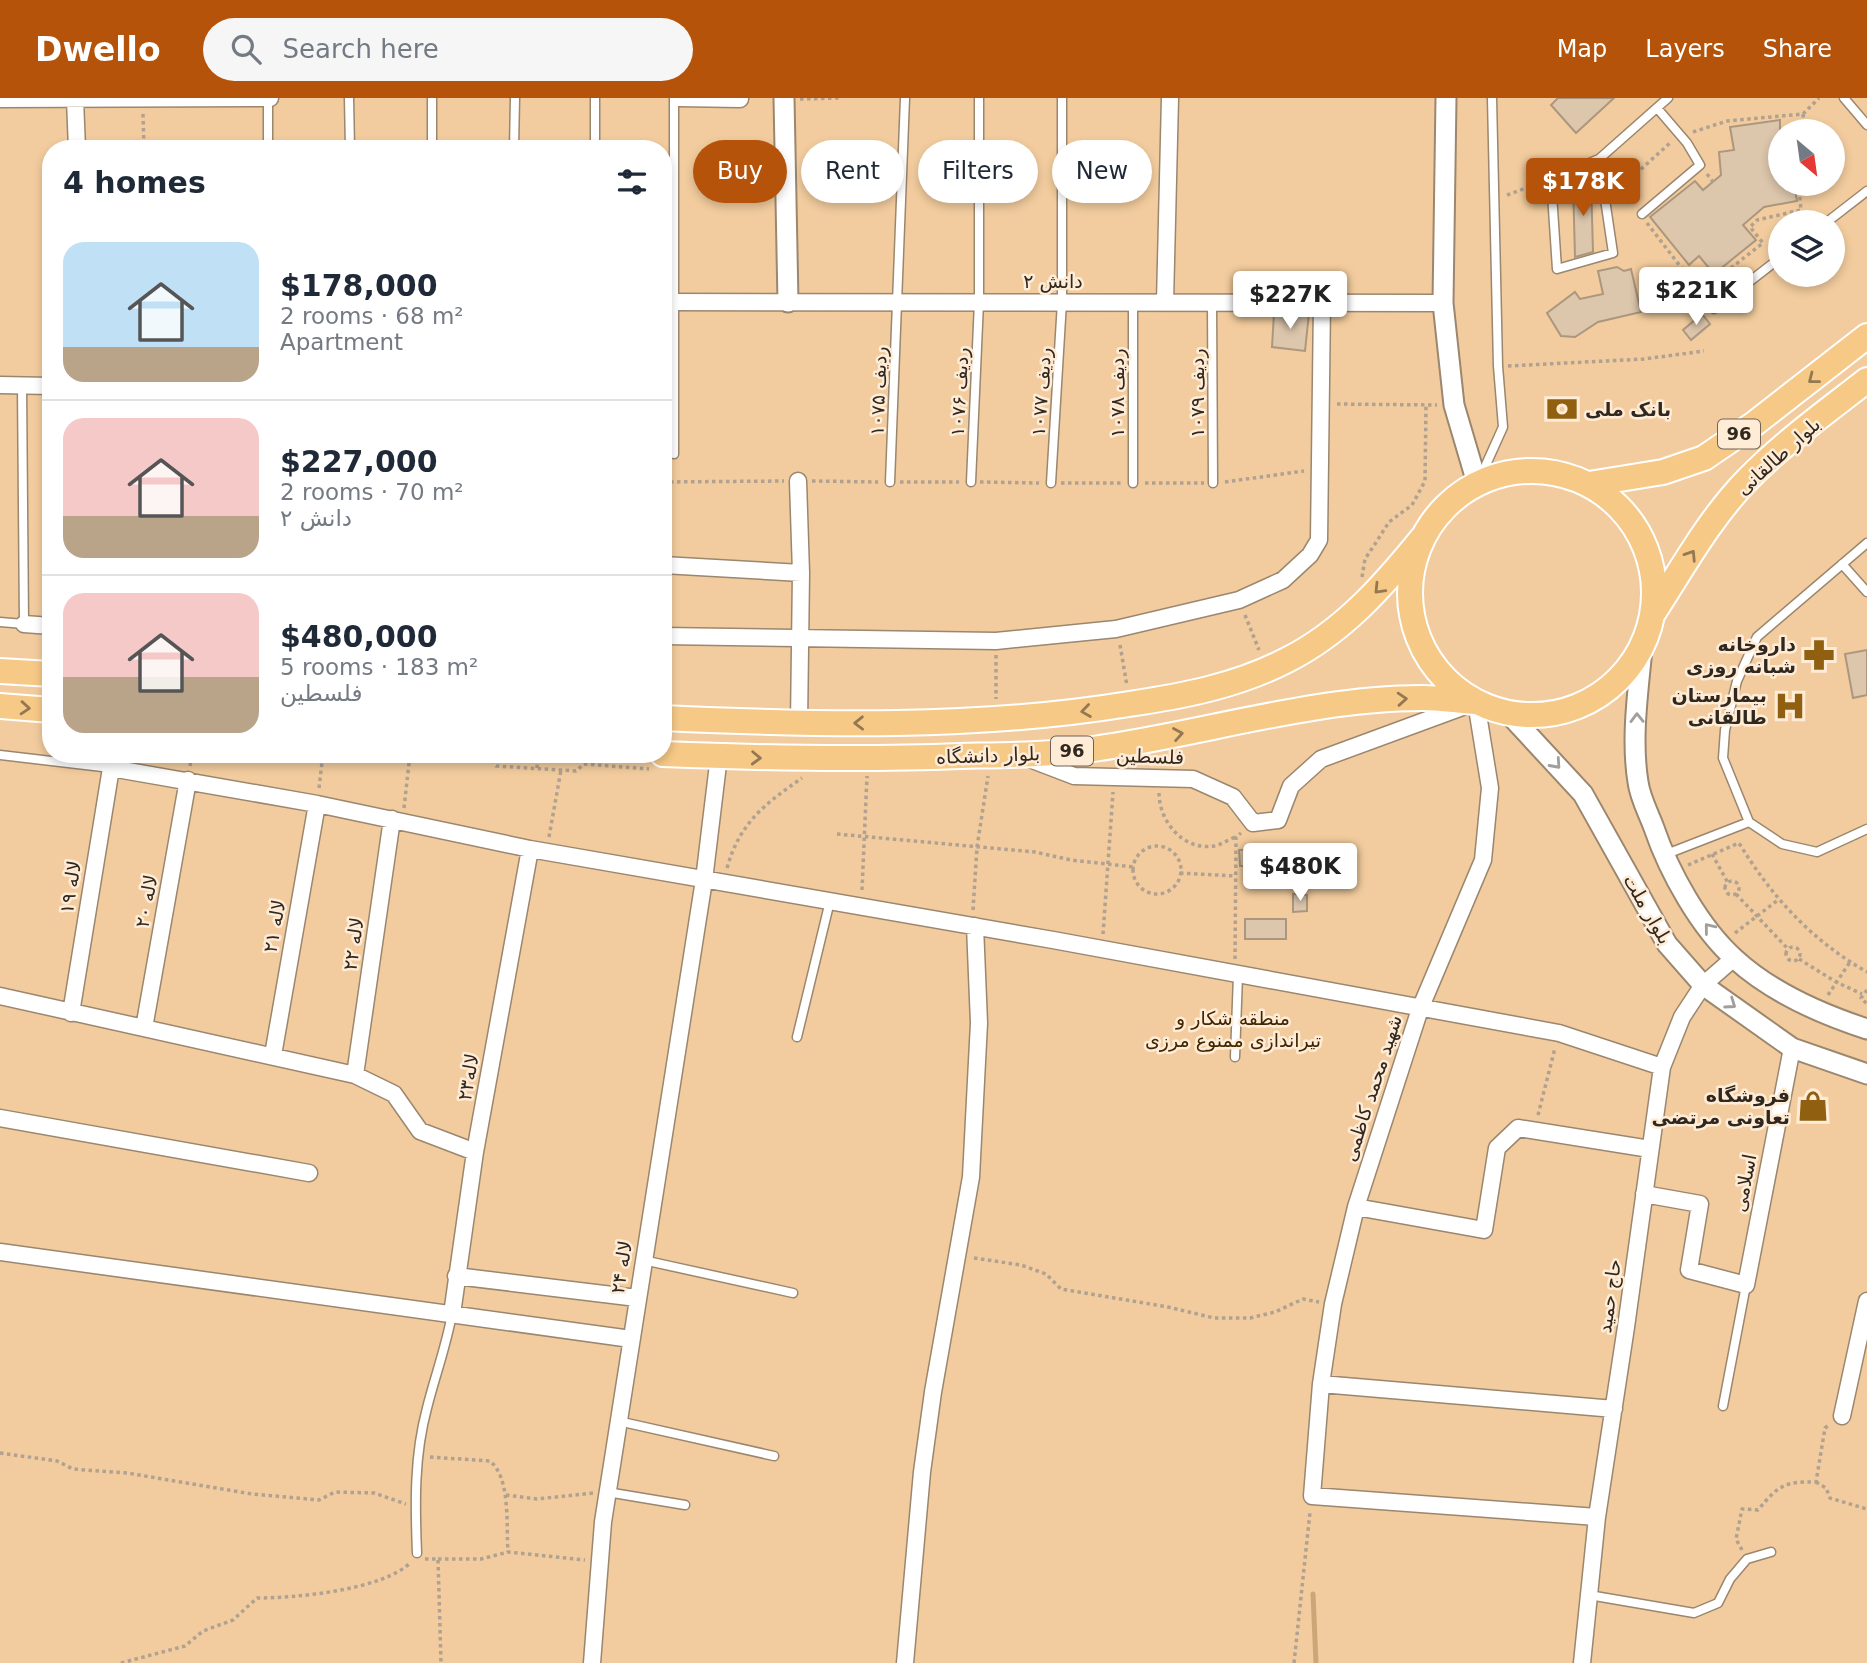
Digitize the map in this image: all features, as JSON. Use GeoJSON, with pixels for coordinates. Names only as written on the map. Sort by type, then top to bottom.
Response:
{"type":"FeatureCollection","features":[{"type":"Feature","properties":{"kind":"main road","name":"بلوار طالقانی"},"geometry":{"type":"LineString","coordinates":[[1589,484],[1663,472],[1704,458],[1754,425],[1867,337]]}},
{"type":"Feature","properties":{"kind":"main road","name":"بلوار طالقانی"},"geometry":{"type":"LineString","coordinates":[[1654,612],[1710,525],[1746,481],[1778,451],[1867,380]]}},
{"type":"Feature","properties":{"kind":"main road","name":"96"},"geometry":{"type":"LineString","coordinates":[[1514,472],[1553,472],[1589,484],[1620,506],[1643,537],[1654,574],[1654,612],[1642,649],[1619,680],[1588,702],[1551,714],[1509,714],[1476,702],[1445,679],[1422,648],[1411,612],[1411,573],[1423,537],[1446,506],[1477,483],[1514,472]]}},
{"type":"Feature","properties":{"kind":"main road","name":"بلوار دانشگاه"},"geometry":{"type":"LineString","coordinates":[[672,719],[799,723],[995,719],[1085,711],[1185,695],[1245,679],[1288,660],[1335,629],[1363,606],[1390,578],[1423,537]]}},
{"type":"Feature","properties":{"kind":"main road"},"geometry":{"type":"LineString","coordinates":[[0,671],[42,673]]}},
{"type":"Feature","properties":{"kind":"main road","name":"بلوار دانشگاه"},"geometry":{"type":"LineString","coordinates":[[672,760],[719,756],[868,759],[1018,755],[1091,749],[1309,710],[1373,702],[1423,698],[1476,702]]}},
{"type":"Feature","properties":{"kind":"main road"},"geometry":{"type":"LineString","coordinates":[[0,706],[42,709]]}},
{"type":"Feature","properties":{"kind":"street"},"geometry":{"type":"LineString","coordinates":[[0,99],[269,98]]}},
{"type":"Feature","properties":{"kind":"street"},"geometry":{"type":"LineString","coordinates":[[679,98],[740,99]]}},
{"type":"Feature","properties":{"kind":"street"},"geometry":{"type":"LineString","coordinates":[[1165,302],[1170,98]]}},
{"type":"Feature","properties":{"kind":"street"},"geometry":{"type":"LineString","coordinates":[[1446,98],[1443,303],[1454,405],[1477,483]]}},
{"type":"Feature","properties":{"kind":"street"},"geometry":{"type":"LineString","coordinates":[[75,99],[76,140]]}},
{"type":"Feature","properties":{"kind":"street"},"geometry":{"type":"LineString","coordinates":[[784,99],[788,302]]}},
{"type":"Feature","properties":{"kind":"street","name":"دانش ۲"},"geometry":{"type":"LineString","coordinates":[[672,302],[1443,303]]}},
{"type":"Feature","properties":{"kind":"street"},"geometry":{"type":"LineString","coordinates":[[672,636],[996,641],[1116,629],[1239,600],[1283,580],[1305,561],[1319,540],[1322,303]]}},
{"type":"Feature","properties":{"kind":"street"},"geometry":{"type":"LineString","coordinates":[[0,385],[42,386]]}},
{"type":"Feature","properties":{"kind":"street"},"geometry":{"type":"LineString","coordinates":[[798,481],[801,573],[799,723]]}},
{"type":"Feature","properties":{"kind":"street"},"geometry":{"type":"LineString","coordinates":[[672,566],[801,573]]}},
{"type":"Feature","properties":{"kind":"street"},"geometry":{"type":"LineString","coordinates":[[24,624],[42,625]]}},
{"type":"Feature","properties":{"kind":"street","name":"بلوار ملت"},"geometry":{"type":"LineString","coordinates":[[1642,649],[1636,709],[1638,784],[1663,855],[1697,912],[1765,982],[1819,1010],[1867,1029]]}},
{"type":"Feature","properties":{"kind":"street"},"geometry":{"type":"LineString","coordinates":[[1253,822],[1279,820],[1291,786],[1321,760],[1476,702]]}},
{"type":"Feature","properties":{"kind":"street","name":"شهید محمد کاظمی"},"geometry":{"type":"LineString","coordinates":[[1312,1496],[1321,1384],[1333,1304],[1356,1208],[1420,1009],[1483,860],[1490,788],[1476,702]]}},
{"type":"Feature","properties":{"kind":"street","name":"بلوار ملت"},"geometry":{"type":"LineString","coordinates":[[1509,714],[1583,794],[1667,944],[1703,985],[1792,1048],[1867,1074]]}},
{"type":"Feature","properties":{"kind":"street","name":"فلسطین"},"geometry":{"type":"LineString","coordinates":[[1018,755],[1074,776],[1193,779],[1233,797],[1253,822]]}},
{"type":"Feature","properties":{"kind":"street","name":"لاله ۲۴"},"geometry":{"type":"LineString","coordinates":[[592,1663],[607,1493],[704,880],[719,756]]}},
{"type":"Feature","properties":{"kind":"street"},"geometry":{"type":"LineString","coordinates":[[111,768],[317,804],[538,850],[975,926],[1559,1033],[1662,1067]]}},
{"type":"Feature","properties":{"kind":"street","name":"لاله ۱۹"},"geometry":{"type":"LineString","coordinates":[[71,1013],[111,768]]}},
{"type":"Feature","properties":{"kind":"street","name":"لاله ۲۰"},"geometry":{"type":"LineString","coordinates":[[144,1028],[188,780]]}},
{"type":"Feature","properties":{"kind":"street","name":"لاله ۲۱"},"geometry":{"type":"LineString","coordinates":[[273,1055],[317,804]]}},
{"type":"Feature","properties":{"kind":"street","name":"لاله ۲۲"},"geometry":{"type":"LineString","coordinates":[[355,1075],[397,820]]}},
{"type":"Feature","properties":{"kind":"street","name":"لاله۲۳"},"geometry":{"type":"LineString","coordinates":[[452,1314],[475,1152],[538,850]]}},
{"type":"Feature","properties":{"kind":"street"},"geometry":{"type":"LineString","coordinates":[[905,1663],[922,1472],[944,1322],[971,1177],[979,1023],[975,926]]}},
{"type":"Feature","properties":{"kind":"street","name":"حاج حمید"},"geometry":{"type":"LineString","coordinates":[[1582,1663],[1597,1517],[1662,1067],[1682,1017],[1703,985],[1735,950]]}},
{"type":"Feature","properties":{"kind":"street"},"geometry":{"type":"LineString","coordinates":[[0,996],[355,1075],[394,1094],[420,1131],[475,1152]]}},
{"type":"Feature","properties":{"kind":"street","name":"اسلامی"},"geometry":{"type":"LineString","coordinates":[[1746,1285],[1792,1048]]}},
{"type":"Feature","properties":{"kind":"street"},"geometry":{"type":"LineString","coordinates":[[0,1118],[309,1173]]}},
{"type":"Feature","properties":{"kind":"street"},"geometry":{"type":"LineString","coordinates":[[1356,1208],[1484,1230],[1497,1148],[1518,1128],[1650,1149]]}},
{"type":"Feature","properties":{"kind":"street"},"geometry":{"type":"LineString","coordinates":[[1644,1194],[1700,1204],[1689,1270],[1746,1285]]}},
{"type":"Feature","properties":{"kind":"street"},"geometry":{"type":"LineString","coordinates":[[0,1252],[631,1339]]}},
{"type":"Feature","properties":{"kind":"street"},"geometry":{"type":"LineString","coordinates":[[456,1276],[637,1298]]}},
{"type":"Feature","properties":{"kind":"street"},"geometry":{"type":"LineString","coordinates":[[1842,1416],[1867,1301]]}},
{"type":"Feature","properties":{"kind":"street"},"geometry":{"type":"LineString","coordinates":[[1321,1384],[1614,1409]]}},
{"type":"Feature","properties":{"kind":"street"},"geometry":{"type":"LineString","coordinates":[[1312,1496],[1597,1517]]}},
{"type":"Feature","properties":{"kind":"lane"},"geometry":{"type":"LineString","coordinates":[[268,140],[269,98]]}},
{"type":"Feature","properties":{"kind":"lane"},"geometry":{"type":"LineString","coordinates":[[349,98],[350,140]]}},
{"type":"Feature","properties":{"kind":"lane"},"geometry":{"type":"LineString","coordinates":[[432,98],[432,140]]}},
{"type":"Feature","properties":{"kind":"lane"},"geometry":{"type":"LineString","coordinates":[[514,140],[515,98]]}},
{"type":"Feature","properties":{"kind":"lane"},"geometry":{"type":"LineString","coordinates":[[595,98],[595,140]]}},
{"type":"Feature","properties":{"kind":"lane"},"geometry":{"type":"LineString","coordinates":[[672,180],[674,98]]}},
{"type":"Feature","properties":{"kind":"lane","name":"ردیف ۱۰۷۵"},"geometry":{"type":"LineString","coordinates":[[890,482],[905,98]]}},
{"type":"Feature","properties":{"kind":"lane","name":"ردیف ۱۰۷۶"},"geometry":{"type":"LineString","coordinates":[[971,482],[979,302],[979,98]]}},
{"type":"Feature","properties":{"kind":"lane","name":"ردیف ۱۰۷۷"},"geometry":{"type":"LineString","coordinates":[[1051,483],[1062,302],[1062,98]]}},
{"type":"Feature","properties":{"kind":"lane"},"geometry":{"type":"LineString","coordinates":[[1477,483],[1503,427],[1498,366],[1492,98]]}},
{"type":"Feature","properties":{"kind":"lane"},"geometry":{"type":"LineString","coordinates":[[1599,159],[1613,253],[1557,269],[1551,179],[1599,159],[1668,98]]}},
{"type":"Feature","properties":{"kind":"lane"},"geometry":{"type":"LineString","coordinates":[[1844,98],[1867,125]]}},
{"type":"Feature","properties":{"kind":"lane"},"geometry":{"type":"LineString","coordinates":[[1642,214],[1700,165],[1681,136],[1657,108]]}},
{"type":"Feature","properties":{"kind":"lane"},"geometry":{"type":"LineString","coordinates":[[1842,210],[1867,191]]}},
{"type":"Feature","properties":{"kind":"lane"},"geometry":{"type":"LineString","coordinates":[[1714,309],[1768,267]]}},
{"type":"Feature","properties":{"kind":"lane","name":"ردیف ۱۰۷۸"},"geometry":{"type":"LineString","coordinates":[[1133,302],[1133,483]]}},
{"type":"Feature","properties":{"kind":"lane","name":"ردیف ۱۰۷۹"},"geometry":{"type":"LineString","coordinates":[[1212,303],[1213,483]]}},
{"type":"Feature","properties":{"kind":"lane"},"geometry":{"type":"LineString","coordinates":[[0,622],[24,624],[22,386]]}},
{"type":"Feature","properties":{"kind":"lane"},"geometry":{"type":"LineString","coordinates":[[672,393],[674,454]]}},
{"type":"Feature","properties":{"kind":"lane"},"geometry":{"type":"LineString","coordinates":[[1867,543],[1757,636],[1737,681],[1723,758],[1749,822],[1782,844],[1817,852],[1867,829]]}},
{"type":"Feature","properties":{"kind":"lane"},"geometry":{"type":"LineString","coordinates":[[1842,564],[1867,592]]}},
{"type":"Feature","properties":{"kind":"lane"},"geometry":{"type":"LineString","coordinates":[[0,755],[42,760]]}},
{"type":"Feature","properties":{"kind":"lane"},"geometry":{"type":"LineString","coordinates":[[68,763],[111,768]]}},
{"type":"Feature","properties":{"kind":"lane"},"geometry":{"type":"LineString","coordinates":[[1663,855],[1749,822]]}},
{"type":"Feature","properties":{"kind":"lane"},"geometry":{"type":"LineString","coordinates":[[797,1037],[830,901]]}},
{"type":"Feature","properties":{"kind":"lane"},"geometry":{"type":"LineString","coordinates":[[1235,1057],[1238,975]]}},
{"type":"Feature","properties":{"kind":"lane"},"geometry":{"type":"LineString","coordinates":[[643,1259],[793,1293]]}},
{"type":"Feature","properties":{"kind":"lane"},"geometry":{"type":"LineString","coordinates":[[1723,1406],[1746,1285]]}},
{"type":"Feature","properties":{"kind":"lane"},"geometry":{"type":"LineString","coordinates":[[417,1553],[415,1481],[426,1410],[447,1346],[452,1314]]}},
{"type":"Feature","properties":{"kind":"lane"},"geometry":{"type":"LineString","coordinates":[[618,1422],[774,1456]]}},
{"type":"Feature","properties":{"kind":"lane"},"geometry":{"type":"LineString","coordinates":[[607,1493],[685,1505]]}},
{"type":"Feature","properties":{"kind":"lane"},"geometry":{"type":"LineString","coordinates":[[1589,1595],[1694,1613],[1718,1603],[1730,1579],[1747,1559],[1771,1552]]}},
{"type":"Feature","properties":{"kind":"path"},"geometry":{"type":"LineString","coordinates":[[784,99],[839,98]]}},
{"type":"Feature","properties":{"kind":"path"},"geometry":{"type":"LineString","coordinates":[[1606,194],[1620,188],[1666,145],[1681,136],[1727,121],[1803,114],[1819,98]]}},
{"type":"Feature","properties":{"kind":"path"},"geometry":{"type":"LineString","coordinates":[[142,99],[144,140]]}},
{"type":"Feature","properties":{"kind":"path"},"geometry":{"type":"LineString","coordinates":[[1803,114],[1804,119]]}},
{"type":"Feature","properties":{"kind":"path"},"geometry":{"type":"LineString","coordinates":[[1494,200],[1551,179]]}},
{"type":"Feature","properties":{"kind":"path"},"geometry":{"type":"LineString","coordinates":[[1620,188],[1700,292],[1763,243],[1750,227],[1757,220],[1801,210],[1800,196]]}},
{"type":"Feature","properties":{"kind":"path"},"geometry":{"type":"LineString","coordinates":[[1498,366],[1644,359],[1704,351]]}},
{"type":"Feature","properties":{"kind":"path"},"geometry":{"type":"LineString","coordinates":[[1321,403],[1454,405]]}},
{"type":"Feature","properties":{"kind":"path"},"geometry":{"type":"LineString","coordinates":[[672,482],[798,481]]}},
{"type":"Feature","properties":{"kind":"path"},"geometry":{"type":"LineString","coordinates":[[1239,600],[1261,655]]}},
{"type":"Feature","properties":{"kind":"path"},"geometry":{"type":"LineString","coordinates":[[1116,629],[1128,688]]}},
{"type":"Feature","properties":{"kind":"path"},"geometry":{"type":"LineString","coordinates":[[995,719],[996,641]]}},
{"type":"Feature","properties":{"kind":"path"},"geometry":{"type":"LineString","coordinates":[[975,926],[972,908],[977,847],[991,755]]}},
{"type":"Feature","properties":{"kind":"path"},"geometry":{"type":"LineString","coordinates":[[862,906],[868,759]]}},
{"type":"Feature","properties":{"kind":"path"},"geometry":{"type":"LineString","coordinates":[[317,804],[322,763]]}},
{"type":"Feature","properties":{"kind":"path"},"geometry":{"type":"LineString","coordinates":[[397,820],[408,763]]}},
{"type":"Feature","properties":{"kind":"path"},"geometry":{"type":"LineString","coordinates":[[494,763],[496,766],[576,771],[584,764],[608,763]]}},
{"type":"Feature","properties":{"kind":"path"},"geometry":{"type":"LineString","coordinates":[[537,763],[537,768]]}},
{"type":"Feature","properties":{"kind":"path"},"geometry":{"type":"LineString","coordinates":[[538,850],[561,770]]}},
{"type":"Feature","properties":{"kind":"path"},"geometry":{"type":"LineString","coordinates":[[1102,949],[1114,776]]}},
{"type":"Feature","properties":{"kind":"path"},"geometry":{"type":"LineString","coordinates":[[725,883],[732,855],[748,822],[766,803],[804,777]]}},
{"type":"Feature","properties":{"kind":"path"},"geometry":{"type":"LineString","coordinates":[[1159,777],[1159,804],[1165,821],[1176,834],[1197,844],[1214,846],[1236,837],[1253,822]]}},
{"type":"Feature","properties":{"kind":"path"},"geometry":{"type":"LineString","coordinates":[[837,834],[1035,852],[1071,860],[1134,867]]}},
{"type":"Feature","properties":{"kind":"path"},"geometry":{"type":"LineString","coordinates":[[1236,837],[1235,957],[1238,975]]}},
{"type":"Feature","properties":{"kind":"path"},"geometry":{"type":"LineString","coordinates":[[1691,874],[1686,865],[1738,843],[1777,900],[1823,943],[1867,972]]}},
{"type":"Feature","properties":{"kind":"path"},"geometry":{"type":"LineString","coordinates":[[1156,846],[1168,849],[1177,858],[1180,873],[1178,882],[1170,891],[1158,895],[1145,892],[1136,883],[1135,859],[1144,850],[1156,846]]}},
{"type":"Feature","properties":{"kind":"path"},"geometry":{"type":"LineString","coordinates":[[1712,854],[1727,883],[1726,892],[1736,894],[1788,949],[1788,959],[1799,959],[1836,982],[1862,994]]}},
{"type":"Feature","properties":{"kind":"path"},"geometry":{"type":"LineString","coordinates":[[1180,873],[1236,877]]}},
{"type":"Feature","properties":{"kind":"path"},"geometry":{"type":"LineString","coordinates":[[1727,883],[1737,884],[1736,894]]}},
{"type":"Feature","properties":{"kind":"path"},"geometry":{"type":"LineString","coordinates":[[1735,950],[1732,935],[1777,900]]}},
{"type":"Feature","properties":{"kind":"path"},"geometry":{"type":"LineString","coordinates":[[1788,949],[1798,948],[1799,959]]}},
{"type":"Feature","properties":{"kind":"path"},"geometry":{"type":"LineString","coordinates":[[1819,1010],[1850,962]]}},
{"type":"Feature","properties":{"kind":"path"},"geometry":{"type":"LineString","coordinates":[[1862,994],[1867,990]]}},
{"type":"Feature","properties":{"kind":"path"},"geometry":{"type":"LineString","coordinates":[[1862,994],[1863,1001],[1867,1004]]}},
{"type":"Feature","properties":{"kind":"path"},"geometry":{"type":"LineString","coordinates":[[1534,1130],[1559,1033]]}},
{"type":"Feature","properties":{"kind":"path"},"geometry":{"type":"LineString","coordinates":[[958,1253],[986,1261],[1021,1265],[1046,1274],[1061,1289],[1168,1307],[1214,1318],[1250,1318],[1275,1312],[1303,1299],[1333,1304]]}},
{"type":"Feature","properties":{"kind":"path"},"geometry":{"type":"LineString","coordinates":[[1816,1482],[1825,1428],[1842,1416]]}},
{"type":"Feature","properties":{"kind":"path"},"geometry":{"type":"LineString","coordinates":[[0,1453],[57,1461],[73,1469],[127,1473],[253,1494],[319,1500],[335,1492],[374,1493],[416,1507]]}},
{"type":"Feature","properties":{"kind":"path"},"geometry":{"type":"LineString","coordinates":[[419,1456],[490,1461],[498,1467],[506,1495],[508,1552]]}},
{"type":"Feature","properties":{"kind":"path"},"geometry":{"type":"LineString","coordinates":[[1747,1559],[1736,1539],[1742,1509],[1758,1510],[1774,1490],[1792,1481],[1816,1482],[1826,1488],[1830,1498],[1867,1508]]}},
{"type":"Feature","properties":{"kind":"path"},"geometry":{"type":"LineString","coordinates":[[506,1495],[537,1499],[566,1494],[607,1493]]}},
{"type":"Feature","properties":{"kind":"path"},"geometry":{"type":"LineString","coordinates":[[1294,1663],[1312,1496]]}},
{"type":"Feature","properties":{"kind":"path"},"geometry":{"type":"LineString","coordinates":[[121,1663],[185,1646],[203,1631],[233,1620],[257,1598],[298,1598],[374,1582],[408,1565],[417,1553],[423,1559],[481,1559],[508,1552],[600,1561]]}},
{"type":"Feature","properties":{"kind":"path"},"geometry":{"type":"LineString","coordinates":[[438,1559],[441,1663]]}},
{"type":"Feature","properties":{"kind":"green space","name":"منطقه شکار و تیراندازی ممنوع مرزی"},"geometry":{"type":"Polygon","coordinates":[[[0,98],[1867,98],[1867,1663],[0,1663],[0,98]]]}},
{"type":"Feature","properties":{"kind":"building"},"geometry":{"type":"Polygon","coordinates":[[[1558,98],[1614,98],[1576,133],[1551,105],[1558,98]]]}},
{"type":"Feature","properties":{"kind":"building"},"geometry":{"type":"Polygon","coordinates":[[[1768,122],[1768,196],[1796,196],[1797,201],[1764,207],[1743,225],[1756,240],[1714,274],[1699,256],[1689,265],[1650,217],[1695,181],[1703,190],[1721,175],[1719,152],[1734,150],[1730,127],[1768,122]]]}},
{"type":"Feature","properties":{"kind":"building"},"geometry":{"type":"Polygon","coordinates":[[[1591,181],[1593,252],[1575,257],[1573,182],[1591,181]]]}},
{"type":"Feature","properties":{"kind":"building"},"geometry":{"type":"Polygon","coordinates":[[[1617,267],[1624,271],[1631,269],[1641,312],[1598,322],[1575,337],[1561,336],[1547,313],[1575,292],[1580,299],[1603,294],[1598,271],[1617,267]]]}},
{"type":"Feature","properties":{"kind":"building"},"geometry":{"type":"Polygon","coordinates":[[[1274,313],[1309,313],[1305,351],[1272,347],[1274,313]]]}},
{"type":"Feature","properties":{"kind":"building"},"geometry":{"type":"Polygon","coordinates":[[[1702,314],[1710,324],[1691,340],[1683,330],[1702,314]]]}},
{"type":"Feature","properties":{"kind":"building"},"geometry":{"type":"Polygon","coordinates":[[[1867,650],[1867,695],[1853,698],[1845,654],[1867,650]]]}},
{"type":"Feature","properties":{"kind":"building"},"geometry":{"type":"Polygon","coordinates":[[[1281,849],[1282,879],[1252,879],[1251,866],[1240,866],[1239,850],[1281,849]]]}},
{"type":"Feature","properties":{"kind":"building"},"geometry":{"type":"Polygon","coordinates":[[[1293,894],[1307,895],[1307,911],[1293,912],[1293,894]]]}},
{"type":"Feature","properties":{"kind":"building"},"geometry":{"type":"Polygon","coordinates":[[[1245,919],[1286,919],[1286,939],[1245,939],[1245,919]]]}},
{"type":"Feature","properties":{"kind":"waterway"},"geometry":{"type":"LineString","coordinates":[[1313,1594],[1316,1663]]}},
{"type":"Feature","properties":{"kind":"place","name":"بانک ملی"},"geometry":{"type":"Point","coordinates":[1562,409]}},
{"type":"Feature","properties":{"kind":"place","name":"داروخانه شبانه روزی"},"geometry":{"type":"Point","coordinates":[1819,655]}},
{"type":"Feature","properties":{"kind":"place","name":"بیمارستان طالقانی"},"geometry":{"type":"Point","coordinates":[1790,706]}},
{"type":"Feature","properties":{"kind":"place","name":"فروشگاه تعاونی مرتضی"},"geometry":{"type":"Point","coordinates":[1813,1106]}}]}
